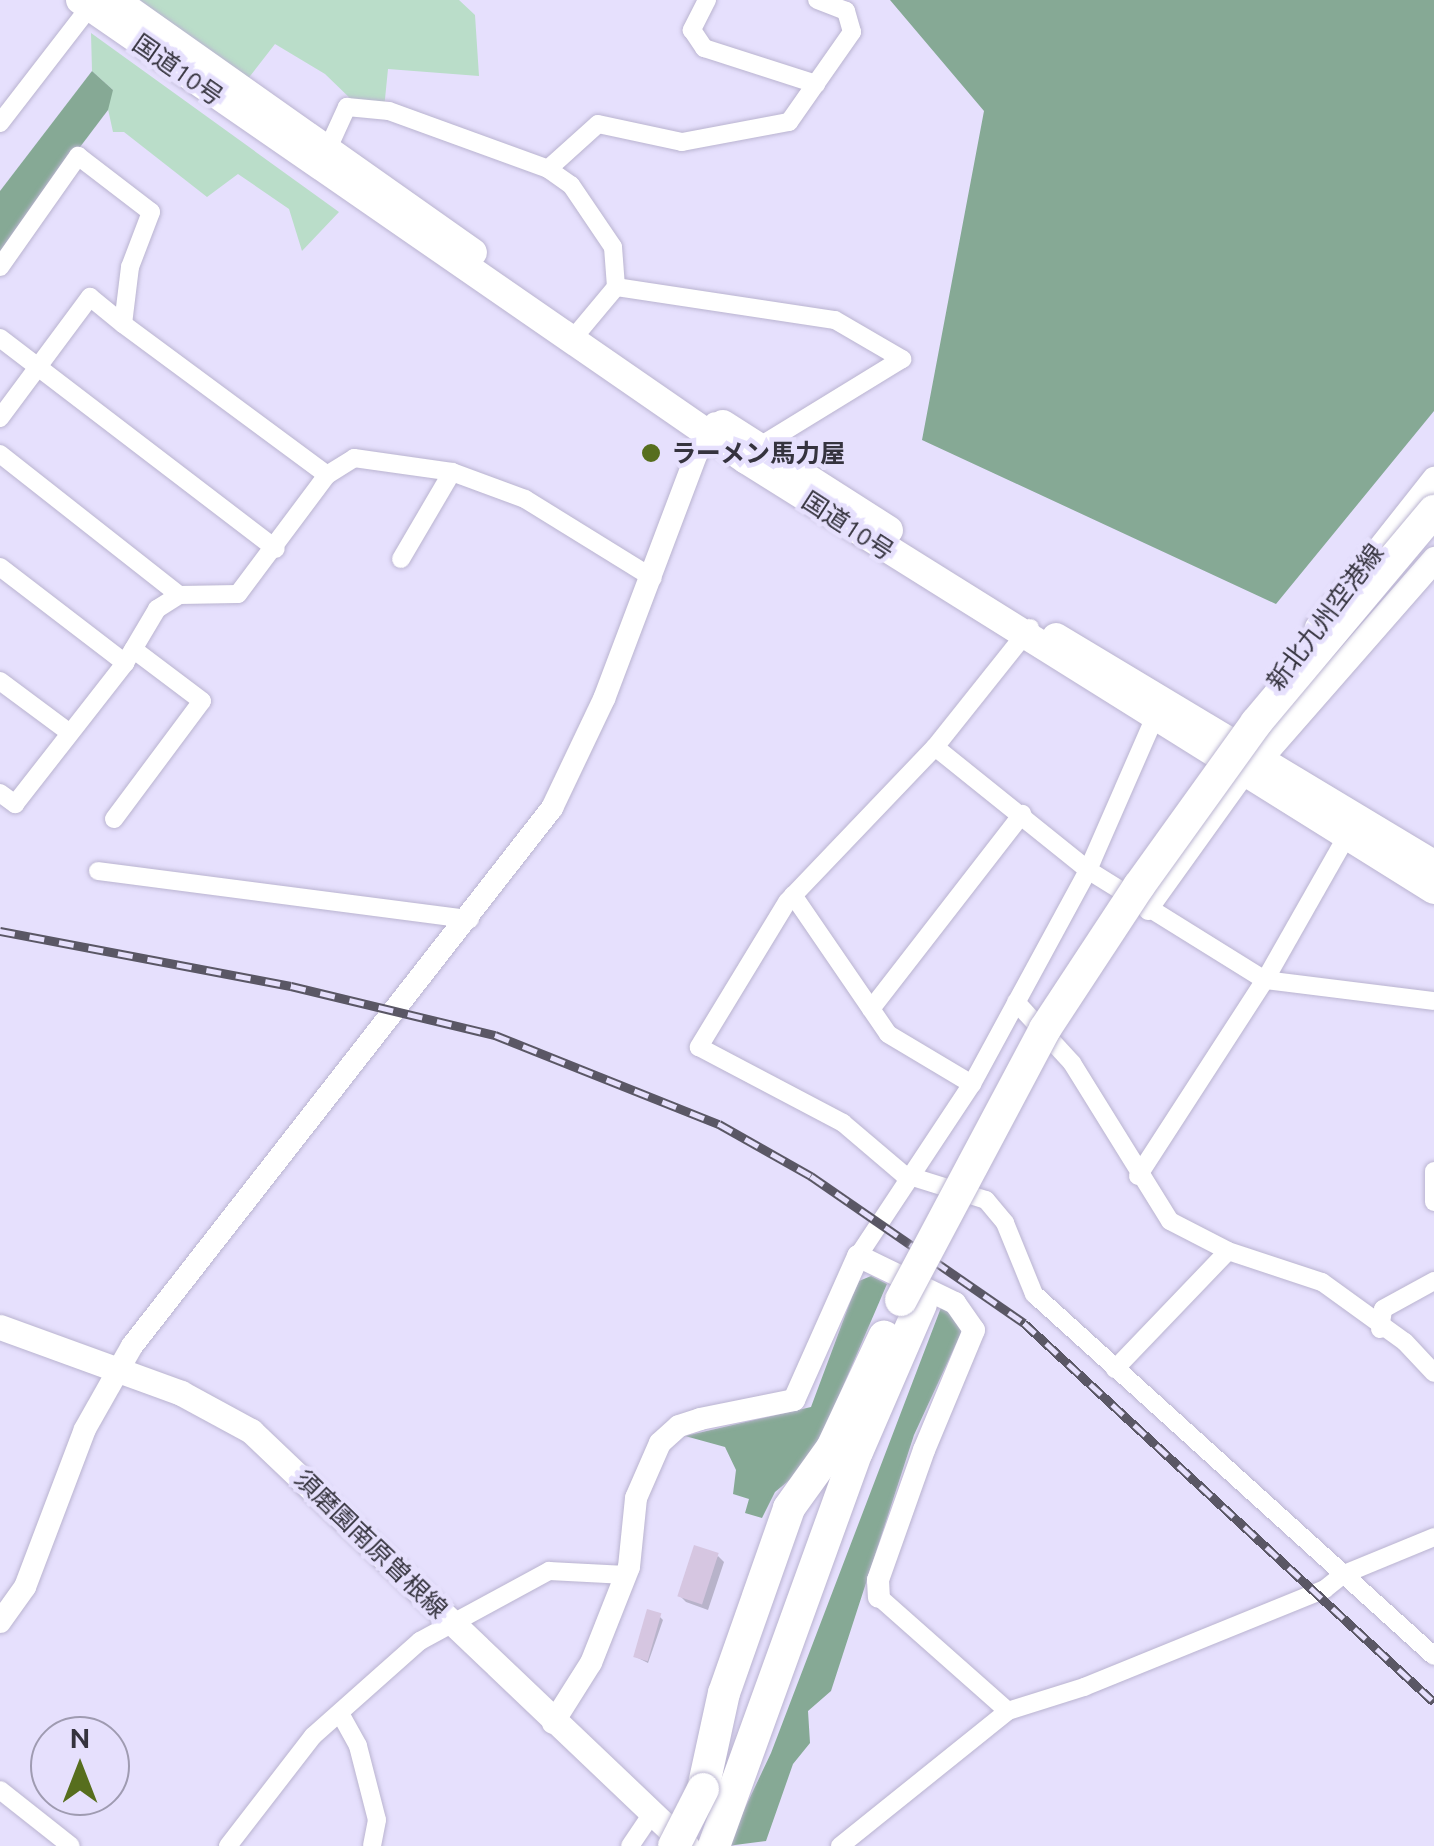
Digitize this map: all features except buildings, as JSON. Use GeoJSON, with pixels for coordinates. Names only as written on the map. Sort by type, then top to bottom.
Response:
{"type":"FeatureCollection","features":[{"type":"Feature","properties":{"kind":"highway","name":"国道10号"},"geometry":{"type":"LineString","coordinates":[[95,2],[712,427],[1029,631],[1352,826],[1434,890]]}},
{"type":"Feature","properties":{"kind":"highway","name":"国道10号"},"geometry":{"type":"LineString","coordinates":[[712,427],[760,446],[1154,719],[1225,748]]}},
{"type":"Feature","properties":{"kind":"highway"},"geometry":{"type":"LineString","coordinates":[[674,1846],[717,1796],[858,1452],[911,1302],[1045,1030],[1139,886],[1256,723],[1434,511]]}},
{"type":"Feature","properties":{"kind":"highway"},"geometry":{"type":"LineString","coordinates":[[711,1846],[724,1693],[789,1508],[832,1448],[1060,1041],[1213,810],[1432,561]]}},
{"type":"Feature","properties":{"kind":"highway","name":"国道10号"},"geometry":{"type":"LineString","coordinates":[[1352,826],[1434,864]]}},
{"type":"Feature","properties":{"kind":"main road","name":"新北九州空港線"},"geometry":{"type":"LineString","coordinates":[[1225,748],[1434,478]]}},
{"type":"Feature","properties":{"kind":"main road","name":"新北九州空港線"},"geometry":{"type":"LineString","coordinates":[[1254,765],[1432,561]]}},
{"type":"Feature","properties":{"kind":"main road","name":"須磨園南原曽根線"},"geometry":{"type":"LineString","coordinates":[[0,1327],[181,1393],[251,1431],[553,1723],[687,1846]]}},
{"type":"Feature","properties":{"kind":"street"},"geometry":{"type":"LineString","coordinates":[[707,0],[692,30],[704,48],[816,84]]}},
{"type":"Feature","properties":{"kind":"street"},"geometry":{"type":"LineString","coordinates":[[548,170],[598,124],[682,142],[788,122],[852,32],[853,18],[817,0]]}},
{"type":"Feature","properties":{"kind":"street"},"geometry":{"type":"LineString","coordinates":[[0,123],[95,2]]}},
{"type":"Feature","properties":{"kind":"street"},"geometry":{"type":"LineString","coordinates":[[322,160],[348,107],[389,111],[548,170],[571,186],[613,247],[616,287],[576,335]]}},
{"type":"Feature","properties":{"kind":"street"},"geometry":{"type":"LineString","coordinates":[[0,267],[78,156],[151,212],[130,268],[123,324]]}},
{"type":"Feature","properties":{"kind":"street"},"geometry":{"type":"LineString","coordinates":[[616,287],[835,320],[902,359],[760,446]]}},
{"type":"Feature","properties":{"kind":"street"},"geometry":{"type":"LineString","coordinates":[[0,418],[90,297],[327,475]]}},
{"type":"Feature","properties":{"kind":"street"},"geometry":{"type":"LineString","coordinates":[[0,338],[276,549]]}},
{"type":"Feature","properties":{"kind":"street"},"geometry":{"type":"LineString","coordinates":[[0,1622],[48,1538],[85,1429],[115,1372],[170,1290],[470,919],[552,808],[653,578],[712,427]]}},
{"type":"Feature","properties":{"kind":"street"},"geometry":{"type":"LineString","coordinates":[[0,454],[179,595]]}},
{"type":"Feature","properties":{"kind":"street"},"geometry":{"type":"LineString","coordinates":[[0,793],[14,804],[129,656],[158,609],[179,595],[238,594],[276,549],[327,475],[354,458],[452,472],[525,499],[653,578]]}},
{"type":"Feature","properties":{"kind":"street"},"geometry":{"type":"LineString","coordinates":[[400,558],[452,472]]}},
{"type":"Feature","properties":{"kind":"street"},"geometry":{"type":"LineString","coordinates":[[0,567],[202,701],[114,818]]}},
{"type":"Feature","properties":{"kind":"street"},"geometry":{"type":"LineString","coordinates":[[1029,631],[935,747],[793,895],[698,1046],[843,1123],[912,1178],[986,1200],[1005,1222],[1034,1294],[1434,1656]]}},
{"type":"Feature","properties":{"kind":"street"},"geometry":{"type":"LineString","coordinates":[[0,680],[70,733]]}},
{"type":"Feature","properties":{"kind":"street"},"geometry":{"type":"LineString","coordinates":[[553,1723],[592,1663],[626,1575],[636,1498],[660,1443],[678,1426],[700,1418],[794,1400],[858,1256],[972,1084],[1088,870],[1154,719]]}},
{"type":"Feature","properties":{"kind":"street"},"geometry":{"type":"LineString","coordinates":[[935,747],[1088,870],[1148,911],[1266,980],[1434,1001]]}},
{"type":"Feature","properties":{"kind":"street"},"geometry":{"type":"LineString","coordinates":[[1123,893],[1225,748]]}},
{"type":"Feature","properties":{"kind":"street"},"geometry":{"type":"LineString","coordinates":[[1148,911],[1254,765]]}},
{"type":"Feature","properties":{"kind":"street"},"geometry":{"type":"LineString","coordinates":[[871,1009],[1022,814]]}},
{"type":"Feature","properties":{"kind":"street"},"geometry":{"type":"LineString","coordinates":[[1138,1176],[1266,980],[1352,826]]}},
{"type":"Feature","properties":{"kind":"street"},"geometry":{"type":"LineString","coordinates":[[98,871],[470,919]]}},
{"type":"Feature","properties":{"kind":"street"},"geometry":{"type":"LineString","coordinates":[[793,895],[888,1034],[972,1084]]}},
{"type":"Feature","properties":{"kind":"street"},"geometry":{"type":"LineString","coordinates":[[1016,1002],[1072,1063],[1138,1176],[1170,1220],[1228,1251],[1322,1282],[1380,1329],[1405,1342],[1434,1372]]}},
{"type":"Feature","properties":{"kind":"street"},"geometry":{"type":"LineString","coordinates":[[1434,1171],[1434,1202]]}},
{"type":"Feature","properties":{"kind":"street"},"geometry":{"type":"LineString","coordinates":[[1115,1369],[1228,1251]]}},
{"type":"Feature","properties":{"kind":"street"},"geometry":{"type":"LineString","coordinates":[[858,1256],[955,1303],[974,1330],[924,1450],[878,1580],[878,1598],[1008,1711]]}},
{"type":"Feature","properties":{"kind":"street"},"geometry":{"type":"LineString","coordinates":[[1380,1329],[1383,1310],[1434,1281]]}},
{"type":"Feature","properties":{"kind":"street"},"geometry":{"type":"LineString","coordinates":[[840,1846],[1008,1711],[1325,1590],[1342,1575],[1434,1537]]}},
{"type":"Feature","properties":{"kind":"street"},"geometry":{"type":"LineString","coordinates":[[228,1846],[313,1736],[341,1715],[361,1689],[420,1641],[456,1626],[549,1571],[626,1575]]}},
{"type":"Feature","properties":{"kind":"street"},"geometry":{"type":"LineString","coordinates":[[341,1715],[358,1746],[377,1820],[372,1846]]}},
{"type":"Feature","properties":{"kind":"street"},"geometry":{"type":"LineString","coordinates":[[0,1790],[71,1846]]}},
{"type":"Feature","properties":{"kind":"street"},"geometry":{"type":"LineString","coordinates":[[630,1846],[654,1812]]}},
{"type":"Feature","properties":{"kind":"green space"},"geometry":{"type":"Polygon","coordinates":[[[140,0],[459,0],[475,15],[479,76],[388,69],[384,109],[355,103],[325,74],[275,44],[247,80],[140,0]]]}},
{"type":"Feature","properties":{"kind":"green space"},"geometry":{"type":"Polygon","coordinates":[[[890,0],[1434,0],[1434,411],[1276,604],[922,440],[984,111],[890,0]]]}},
{"type":"Feature","properties":{"kind":"green space"},"geometry":{"type":"Polygon","coordinates":[[[91,33],[339,212],[302,251],[289,209],[238,174],[207,197],[124,132],[113,132],[106,100],[113,90],[92,71],[91,33]]]}},
{"type":"Feature","properties":{"kind":"green space"},"geometry":{"type":"Polygon","coordinates":[[[92,71],[113,90],[108,110],[0,253],[0,191],[92,71]]]}},
{"type":"Feature","properties":{"kind":"green space"},"geometry":{"type":"Polygon","coordinates":[[[871,1276],[887,1284],[810,1463],[775,1492],[762,1518],[745,1513],[749,1499],[733,1494],[736,1470],[725,1447],[685,1436],[811,1407],[859,1281],[871,1276]]]}},
{"type":"Feature","properties":{"kind":"green space"},"geometry":{"type":"Polygon","coordinates":[[[942,1305],[960,1321],[962,1331],[914,1435],[831,1691],[808,1711],[810,1743],[793,1764],[766,1841],[727,1846],[771,1753],[942,1305]]]}},
{"type":"Feature","properties":{"kind":"railway"},"geometry":{"type":"LineString","coordinates":[[0,931],[291,986],[495,1035],[719,1124],[811,1176],[1024,1323],[1434,1702]]}},
{"type":"Feature","properties":{"kind":"place","name":"ラーメン馬力屋"},"geometry":{"type":"Point","coordinates":[651,453]}}]}
